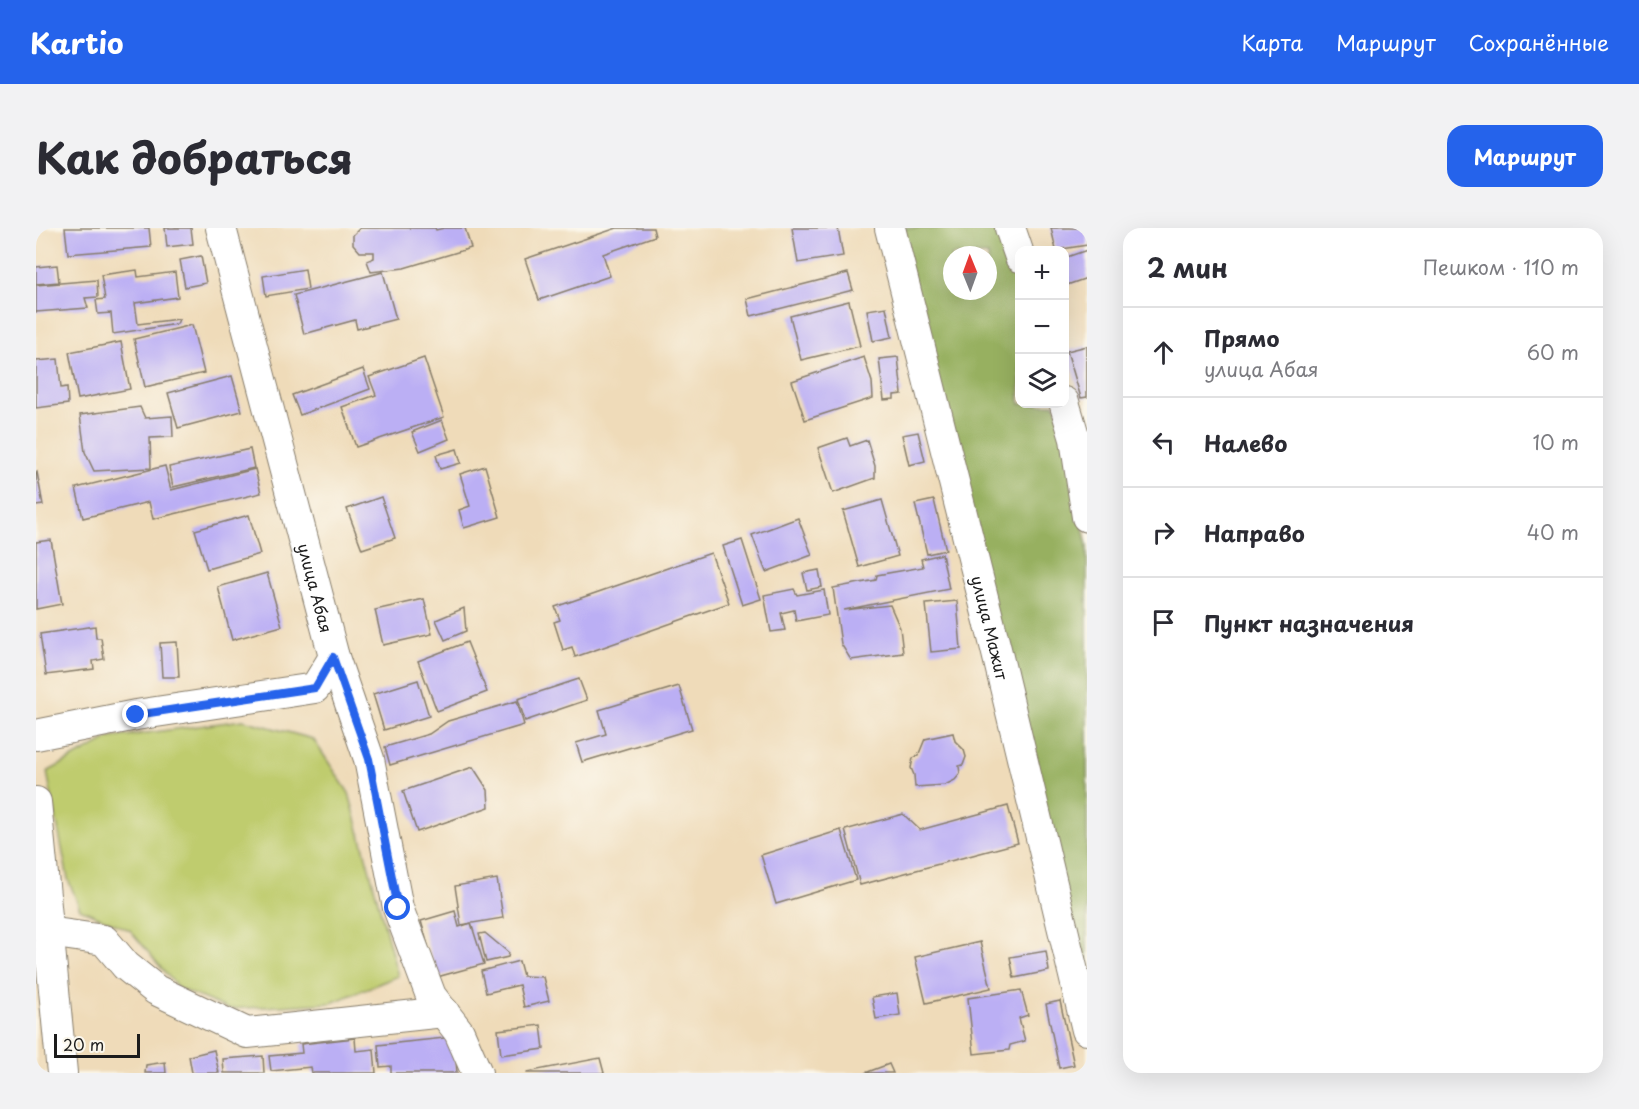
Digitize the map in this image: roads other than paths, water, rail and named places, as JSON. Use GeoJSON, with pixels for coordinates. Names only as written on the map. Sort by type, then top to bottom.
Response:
{"type":"FeatureCollection","features":[{"type":"Feature","properties":{"kind":"street","name":"улица Абая"},"geometry":{"type":"LineString","coordinates":[[221,228],[333,657],[369,759],[398,908],[431,996],[459,1032],[477,1073]]}},
{"type":"Feature","properties":{"kind":"street","name":"улица Мажит"},"geometry":{"type":"LineString","coordinates":[[890,228],[996,649],[1087,1030]]}},
{"type":"Feature","properties":{"kind":"street"},"geometry":{"type":"LineString","coordinates":[[1010,228],[1016,246]]}},
{"type":"Feature","properties":{"kind":"street"},"geometry":{"type":"LineString","coordinates":[[1068,408],[1081,438],[1087,517]]}},
{"type":"Feature","properties":{"kind":"street"},"geometry":{"type":"LineString","coordinates":[[36,735],[136,715],[315,688],[333,657]]}},
{"type":"Feature","properties":{"kind":"street"},"geometry":{"type":"LineString","coordinates":[[36,802],[62,1073]]}},
{"type":"Feature","properties":{"kind":"street"},"geometry":{"type":"LineString","coordinates":[[48,932],[104,940],[126,966],[156,990],[247,1033],[444,1012]]}}]}
